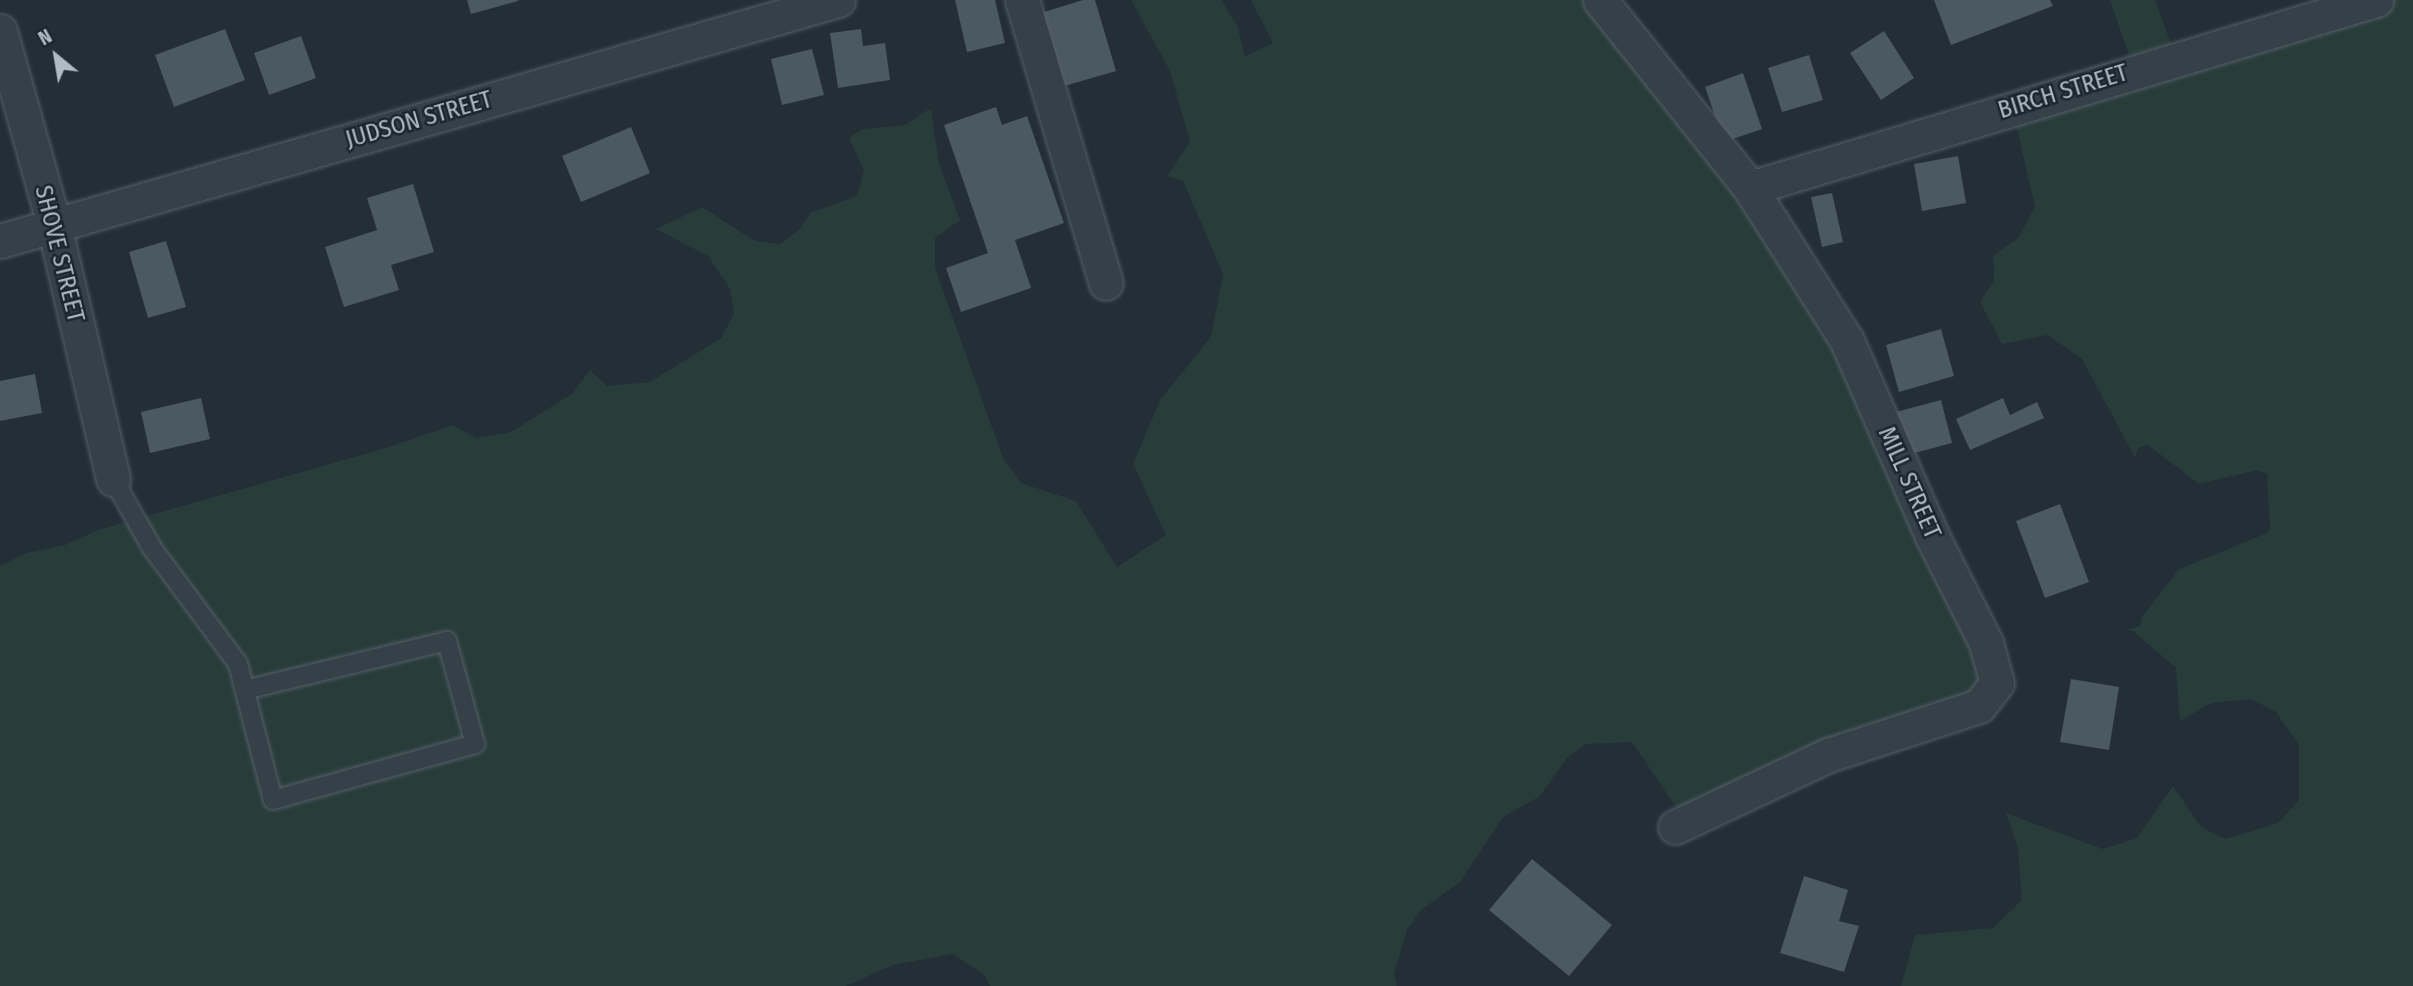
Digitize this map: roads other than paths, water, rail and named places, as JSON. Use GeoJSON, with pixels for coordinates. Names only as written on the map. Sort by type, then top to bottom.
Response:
{"type":"FeatureCollection","features":[{"type":"Feature","properties":{"kind":"street","name":"JUDSON STREET"},"geometry":{"type":"LineString","coordinates":[[0,241],[838,0]]}},
{"type":"Feature","properties":{"kind":"street"},"geometry":{"type":"LineString","coordinates":[[1023,0],[1106,283]]}},
{"type":"Feature","properties":{"kind":"street","name":"MILL STREET"},"geometry":{"type":"LineString","coordinates":[[1600,0],[1750,188],[1846,341],[1932,536],[1986,643],[1997,683],[1979,706],[1828,755],[1675,827]]}},
{"type":"Feature","properties":{"kind":"street","name":"BIRCH STREET"},"geometry":{"type":"LineString","coordinates":[[1750,188],[2376,0]]}},
{"type":"Feature","properties":{"kind":"street","name":"SHOVE STREET"},"geometry":{"type":"LineString","coordinates":[[0,31],[54,225],[113,479]]}},
{"type":"Feature","properties":{"kind":"lane"},"geometry":{"type":"LineString","coordinates":[[113,479],[152,548],[239,664],[245,691],[272,800],[475,744],[447,641],[245,691]]}}]}
